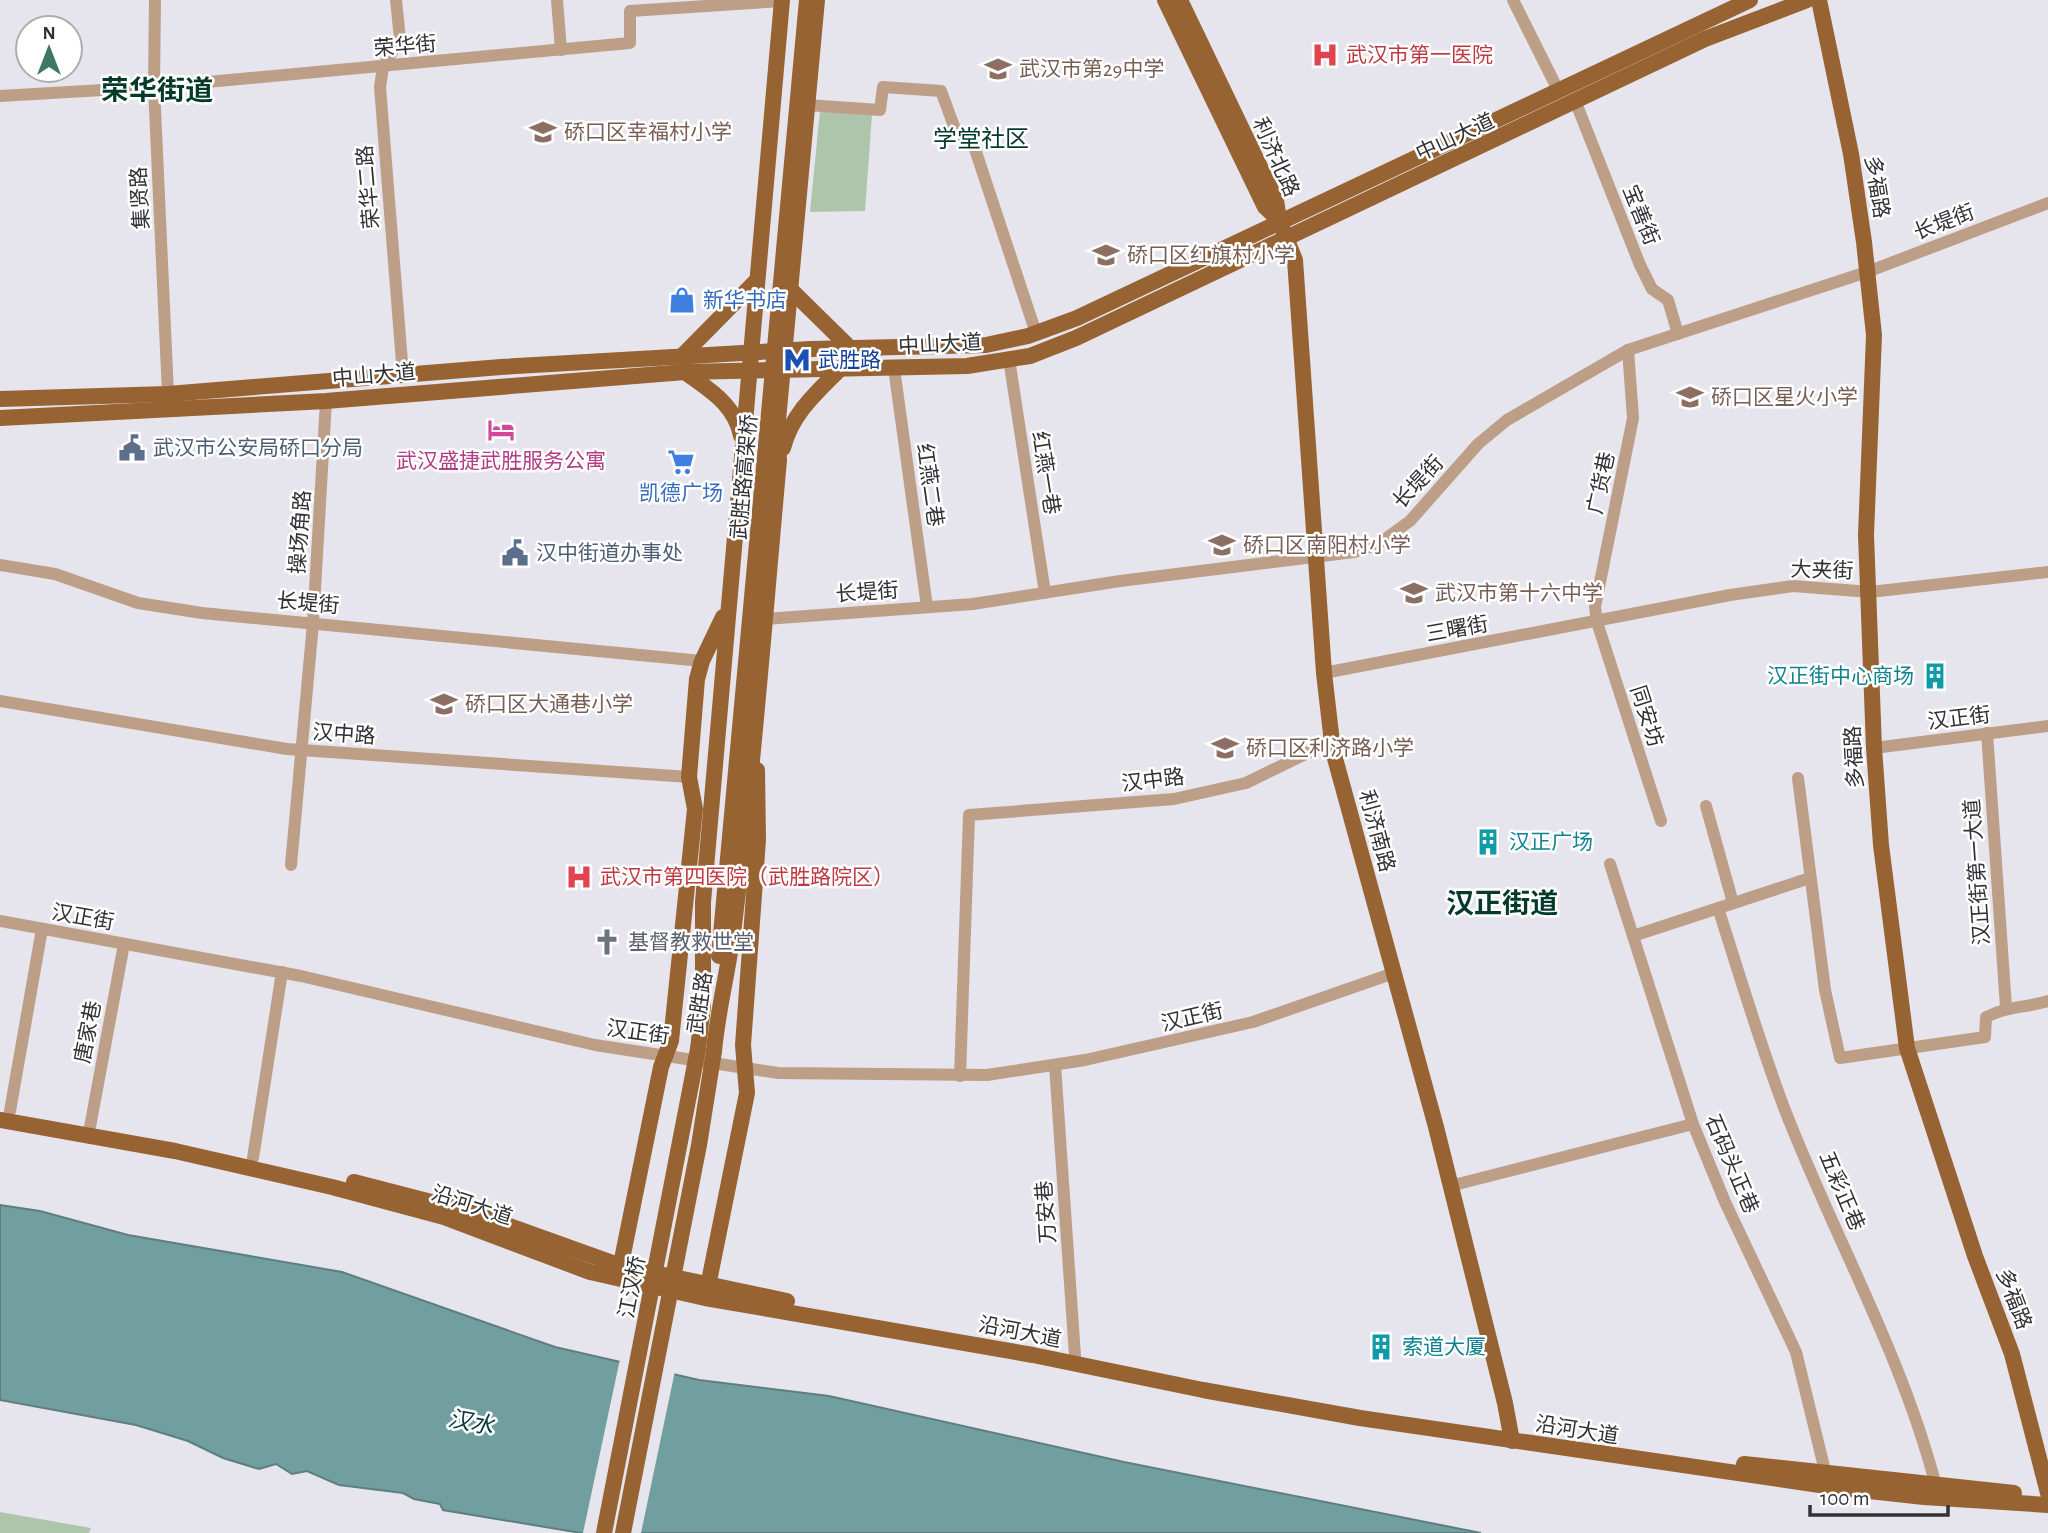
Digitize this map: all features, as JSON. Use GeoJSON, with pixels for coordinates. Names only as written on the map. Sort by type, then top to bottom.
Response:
{"type":"FeatureCollection","features":[{"type":"Feature","properties":{"kind":"main road","name":"武胜路高架桥"},"geometry":{"type":"LineString","coordinates":[[714,956],[786,0]]}},
{"type":"Feature","properties":{"kind":"main road","name":"武胜路"},"geometry":{"type":"LineString","coordinates":[[710,1007],[701,935],[707,848],[750,370],[755,282],[786,0]]}},
{"type":"Feature","properties":{"kind":"main road","name":"武胜路高架桥"},"geometry":{"type":"LineString","coordinates":[[714,956],[807,0]]}},
{"type":"Feature","properties":{"kind":"main road","name":"武胜路"},"geometry":{"type":"LineString","coordinates":[[706,1050],[710,1007],[734,928],[765,619],[779,460],[777,431],[782,368],[817,0]]}},
{"type":"Feature","properties":{"kind":"main road","name":"利济北路"},"geometry":{"type":"LineString","coordinates":[[1165,0],[1265,207],[1279,220]]}},
{"type":"Feature","properties":{"kind":"main road","name":"利济北路"},"geometry":{"type":"LineString","coordinates":[[1180,0],[1276,200],[1279,220]]}},
{"type":"Feature","properties":{"kind":"main road","name":"中山大道"},"geometry":{"type":"LineString","coordinates":[[0,418],[326,401],[683,364],[751,352],[986,345],[1036,333],[1077,318],[1279,220],[1750,0]]}},
{"type":"Feature","properties":{"kind":"main road","name":"中山大道"},"geometry":{"type":"LineString","coordinates":[[0,399],[168,394],[402,375],[683,364],[750,370],[967,366],[1030,356],[1076,338],[1576,103],[1705,39],[1807,0]]}},
{"type":"Feature","properties":{"kind":"main road","name":"多福路"},"geometry":{"type":"LineString","coordinates":[[1819,0],[1851,154],[1874,335],[1866,536],[1874,748],[1881,845],[1907,1048],[1975,1256],[2012,1354],[2048,1494]]}},
{"type":"Feature","properties":{"kind":"main road","name":"利济南路"},"geometry":{"type":"LineString","coordinates":[[1279,220],[1287,237],[1297,273],[1324,673],[1332,741],[1450,1186],[1511,1435]]}},
{"type":"Feature","properties":{"kind":"main road"},"geometry":{"type":"LineString","coordinates":[[742,446],[739,426],[725,402],[683,364],[755,282]]}},
{"type":"Feature","properties":{"kind":"main road"},"geometry":{"type":"LineString","coordinates":[[790,289],[850,348]]}},
{"type":"Feature","properties":{"kind":"main road"},"geometry":{"type":"LineString","coordinates":[[779,460],[786,434],[796,416],[842,367]]}},
{"type":"Feature","properties":{"kind":"main road"},"geometry":{"type":"LineString","coordinates":[[707,848],[688,777],[696,679],[702,661],[715,638],[730,595]]}},
{"type":"Feature","properties":{"kind":"main road"},"geometry":{"type":"LineString","coordinates":[[707,1292],[747,1093],[743,1045],[758,841],[759,784],[752,747]]}},
{"type":"Feature","properties":{"kind":"main road"},"geometry":{"type":"LineString","coordinates":[[619,1273],[671,1041],[695,808]]}},
{"type":"Feature","properties":{"kind":"main road"},"geometry":{"type":"LineString","coordinates":[[710,1007],[714,956]]}},
{"type":"Feature","properties":{"kind":"main road","name":"江汉桥"},"geometry":{"type":"LineString","coordinates":[[604,1533],[706,1050]]}},
{"type":"Feature","properties":{"kind":"main road","name":"江汉桥"},"geometry":{"type":"LineString","coordinates":[[623,1533],[699,1145],[706,1050]]}},
{"type":"Feature","properties":{"kind":"main road","name":"沿河大道"},"geometry":{"type":"LineString","coordinates":[[3,1113],[253,1158],[470,1212],[619,1273],[1242,1397],[1826,1475],[2048,1494]]}},
{"type":"Feature","properties":{"kind":"main road","name":"沿河大道"},"geometry":{"type":"LineString","coordinates":[[3,1113],[332,1187],[444,1217],[590,1272],[619,1273]]}},
{"type":"Feature","properties":{"kind":"main road","name":"沿河大道"},"geometry":{"type":"LineString","coordinates":[[707,1292],[1511,1435],[1833,1487],[2048,1506]]}},
{"type":"Feature","properties":{"kind":"street","name":"集贤路"},"geometry":{"type":"LineString","coordinates":[[155,0],[154,86],[168,394]]}},
{"type":"Feature","properties":{"kind":"street","name":"荣华二路"},"geometry":{"type":"LineString","coordinates":[[396,0],[400,39],[383,67],[380,87],[402,375]]}},
{"type":"Feature","properties":{"kind":"street"},"geometry":{"type":"LineString","coordinates":[[557,0],[561,50]]}},
{"type":"Feature","properties":{"kind":"street","name":"荣华街"},"geometry":{"type":"LineString","coordinates":[[0,96],[383,67],[630,43],[630,6],[786,0]]}},
{"type":"Feature","properties":{"kind":"street"},"geometry":{"type":"LineString","coordinates":[[1513,0],[1558,90]]}},
{"type":"Feature","properties":{"kind":"street"},"geometry":{"type":"LineString","coordinates":[[807,105],[880,110],[883,86],[941,91],[958,136],[970,134],[1036,333]]}},
{"type":"Feature","properties":{"kind":"street","name":"宝善街"},"geometry":{"type":"LineString","coordinates":[[1576,103],[1640,265],[1653,289],[1668,300],[1678,334]]}},
{"type":"Feature","properties":{"kind":"street","name":"长堤街"},"geometry":{"type":"LineString","coordinates":[[765,619],[927,607],[1045,593],[1317,559],[1378,544],[1410,521],[1478,444],[1507,420],[1628,350],[1867,272],[2048,203]]}},
{"type":"Feature","properties":{"kind":"street","name":"广货巷"},"geometry":{"type":"LineString","coordinates":[[1597,622],[1599,586],[1633,418],[1628,350]]}},
{"type":"Feature","properties":{"kind":"street","name":"红燕一巷"},"geometry":{"type":"LineString","coordinates":[[1009,359],[1045,593]]}},
{"type":"Feature","properties":{"kind":"street","name":"红燕二巷"},"geometry":{"type":"LineString","coordinates":[[894,368],[927,607]]}},
{"type":"Feature","properties":{"kind":"street","name":"操场角路"},"geometry":{"type":"LineString","coordinates":[[291,866],[313,623],[326,401]]}},
{"type":"Feature","properties":{"kind":"street","name":"长堤街"},"geometry":{"type":"LineString","coordinates":[[0,565],[55,574],[138,603],[202,613],[702,661]]}},
{"type":"Feature","properties":{"kind":"street","name":"大夹街"},"geometry":{"type":"LineString","coordinates":[[1597,622],[1730,595],[1793,586],[1870,592],[2048,572]]}},
{"type":"Feature","properties":{"kind":"street","name":"三曙街"},"geometry":{"type":"LineString","coordinates":[[1324,673],[1597,622]]}},
{"type":"Feature","properties":{"kind":"street","name":"同安坊"},"geometry":{"type":"LineString","coordinates":[[1597,622],[1661,821]]}},
{"type":"Feature","properties":{"kind":"street","name":"汉中路"},"geometry":{"type":"LineString","coordinates":[[0,701],[303,751],[688,777]]}},
{"type":"Feature","properties":{"kind":"street","name":"汉正街"},"geometry":{"type":"LineString","coordinates":[[1874,748],[2048,726]]}},
{"type":"Feature","properties":{"kind":"street","name":"汉正街第一大道"},"geometry":{"type":"LineString","coordinates":[[1987,733],[2006,1007]]}},
{"type":"Feature","properties":{"kind":"street","name":"汉中路"},"geometry":{"type":"LineString","coordinates":[[960,1076],[969,815],[1174,799],[1246,783],[1332,741]]}},
{"type":"Feature","properties":{"kind":"street"},"geometry":{"type":"LineString","coordinates":[[1798,778],[1825,990],[1840,1058],[1986,1037],[1986,1017],[2006,1007],[2031,1006],[2048,1001]]}},
{"type":"Feature","properties":{"kind":"street"},"geometry":{"type":"LineString","coordinates":[[1706,806],[1733,903]]}},
{"type":"Feature","properties":{"kind":"street","name":"石码头正巷"},"geometry":{"type":"LineString","coordinates":[[1610,864],[1693,1124],[1731,1214],[1796,1352],[1826,1475]]}},
{"type":"Feature","properties":{"kind":"street"},"geometry":{"type":"LineString","coordinates":[[1633,936],[1810,878]]}},
{"type":"Feature","properties":{"kind":"street","name":"五彩正巷"},"geometry":{"type":"LineString","coordinates":[[1718,908],[1784,1106],[1884,1339],[1928,1456],[1936,1486]]}},
{"type":"Feature","properties":{"kind":"street","name":"汉正街"},"geometry":{"type":"LineString","coordinates":[[0,921],[282,972],[595,1045],[778,1073],[960,1076],[987,1075],[1055,1065],[1178,1041],[1253,1022],[1394,973]]}},
{"type":"Feature","properties":{"kind":"street"},"geometry":{"type":"LineString","coordinates":[[3,1113],[42,929]]}},
{"type":"Feature","properties":{"kind":"street","name":"唐家巷"},"geometry":{"type":"LineString","coordinates":[[90,1127],[124,944]]}},
{"type":"Feature","properties":{"kind":"street"},"geometry":{"type":"LineString","coordinates":[[253,1158],[282,972]]}},
{"type":"Feature","properties":{"kind":"street","name":"万安巷"},"geometry":{"type":"LineString","coordinates":[[1055,1065],[1075,1356]]}},
{"type":"Feature","properties":{"kind":"street"},"geometry":{"type":"LineString","coordinates":[[1450,1186],[1693,1124]]}},
{"type":"Feature","properties":{"kind":"shaded area"},"geometry":{"type":"Polygon","coordinates":[[[820,111],[872,114],[865,211],[810,212],[820,111]]]}},
{"type":"Feature","properties":{"kind":"shaded area"},"geometry":{"type":"Polygon","coordinates":[[[0,1512],[91,1528],[89,1533],[0,1533],[0,1512]]]}},
{"type":"Feature","properties":{"kind":"water","name":"汉水"},"geometry":{"type":"Polygon","coordinates":[[[0,1205],[40,1211],[128,1235],[342,1272],[555,1347],[699,1380],[829,1396],[1124,1462],[1481,1533],[581,1533],[443,1510],[440,1504],[414,1499],[403,1493],[339,1485],[307,1471],[292,1474],[276,1464],[259,1469],[223,1458],[188,1441],[136,1425],[0,1400],[0,1205]]]}},
{"type":"Feature","properties":{"kind":"pier"},"geometry":{"type":"Polygon","coordinates":[[[620,1359],[675,1371],[641,1533],[583,1533],[620,1359]]]}},
{"type":"Feature","properties":{"kind":"place","name":"武汉市第一医院"},"geometry":{"type":"Point","coordinates":[1325,55]}},
{"type":"Feature","properties":{"kind":"place","name":"武汉市第29中学"},"geometry":{"type":"Point","coordinates":[998,69]}},
{"type":"Feature","properties":{"kind":"place","name":"硚口区幸福村小学"},"geometry":{"type":"Point","coordinates":[543,132]}},
{"type":"Feature","properties":{"kind":"place","name":"硚口区红旗村小学"},"geometry":{"type":"Point","coordinates":[1106,255]}},
{"type":"Feature","properties":{"kind":"place","name":"新华书店"},"geometry":{"type":"Point","coordinates":[682,300]}},
{"type":"Feature","properties":{"kind":"place","name":"武胜路"},"geometry":{"type":"Point","coordinates":[797,360]}},
{"type":"Feature","properties":{"kind":"place","name":"硚口区星火小学"},"geometry":{"type":"Point","coordinates":[1690,397]}},
{"type":"Feature","properties":{"kind":"place","name":"武汉盛捷武胜服务公寓"},"geometry":{"type":"Point","coordinates":[501,430]}},
{"type":"Feature","properties":{"kind":"place","name":"武汉市公安局硚口分局"},"geometry":{"type":"Point","coordinates":[132,448]}},
{"type":"Feature","properties":{"kind":"place","name":"凯德广场"},"geometry":{"type":"Point","coordinates":[681,462]}},
{"type":"Feature","properties":{"kind":"place","name":"硚口区南阳村小学"},"geometry":{"type":"Point","coordinates":[1222,545]}},
{"type":"Feature","properties":{"kind":"place","name":"汉中街道办事处"},"geometry":{"type":"Point","coordinates":[515,553]}},
{"type":"Feature","properties":{"kind":"place","name":"武汉市第十六中学"},"geometry":{"type":"Point","coordinates":[1414,593]}},
{"type":"Feature","properties":{"kind":"place","name":"汉正街中心商场"},"geometry":{"type":"Point","coordinates":[1935,676]}},
{"type":"Feature","properties":{"kind":"place","name":"硚口区大通巷小学"},"geometry":{"type":"Point","coordinates":[444,704]}},
{"type":"Feature","properties":{"kind":"place","name":"硚口区利济路小学"},"geometry":{"type":"Point","coordinates":[1225,748]}},
{"type":"Feature","properties":{"kind":"place","name":"汉正广场"},"geometry":{"type":"Point","coordinates":[1488,842]}},
{"type":"Feature","properties":{"kind":"place","name":"武汉市第四医院（武胜路院区）"},"geometry":{"type":"Point","coordinates":[579,877]}},
{"type":"Feature","properties":{"kind":"place","name":"基督教救世堂"},"geometry":{"type":"Point","coordinates":[607,942]}},
{"type":"Feature","properties":{"kind":"place","name":"索道大厦"},"geometry":{"type":"Point","coordinates":[1381,1347]}},
{"type":"Feature","properties":{"kind":"district","name":"荣华街道"},"geometry":{"type":"Point","coordinates":[157,90]}},
{"type":"Feature","properties":{"kind":"district","name":"学堂社区"},"geometry":{"type":"Point","coordinates":[981,139]}},
{"type":"Feature","properties":{"kind":"district","name":"汉正街道"},"geometry":{"type":"Point","coordinates":[1502,903]}}]}
